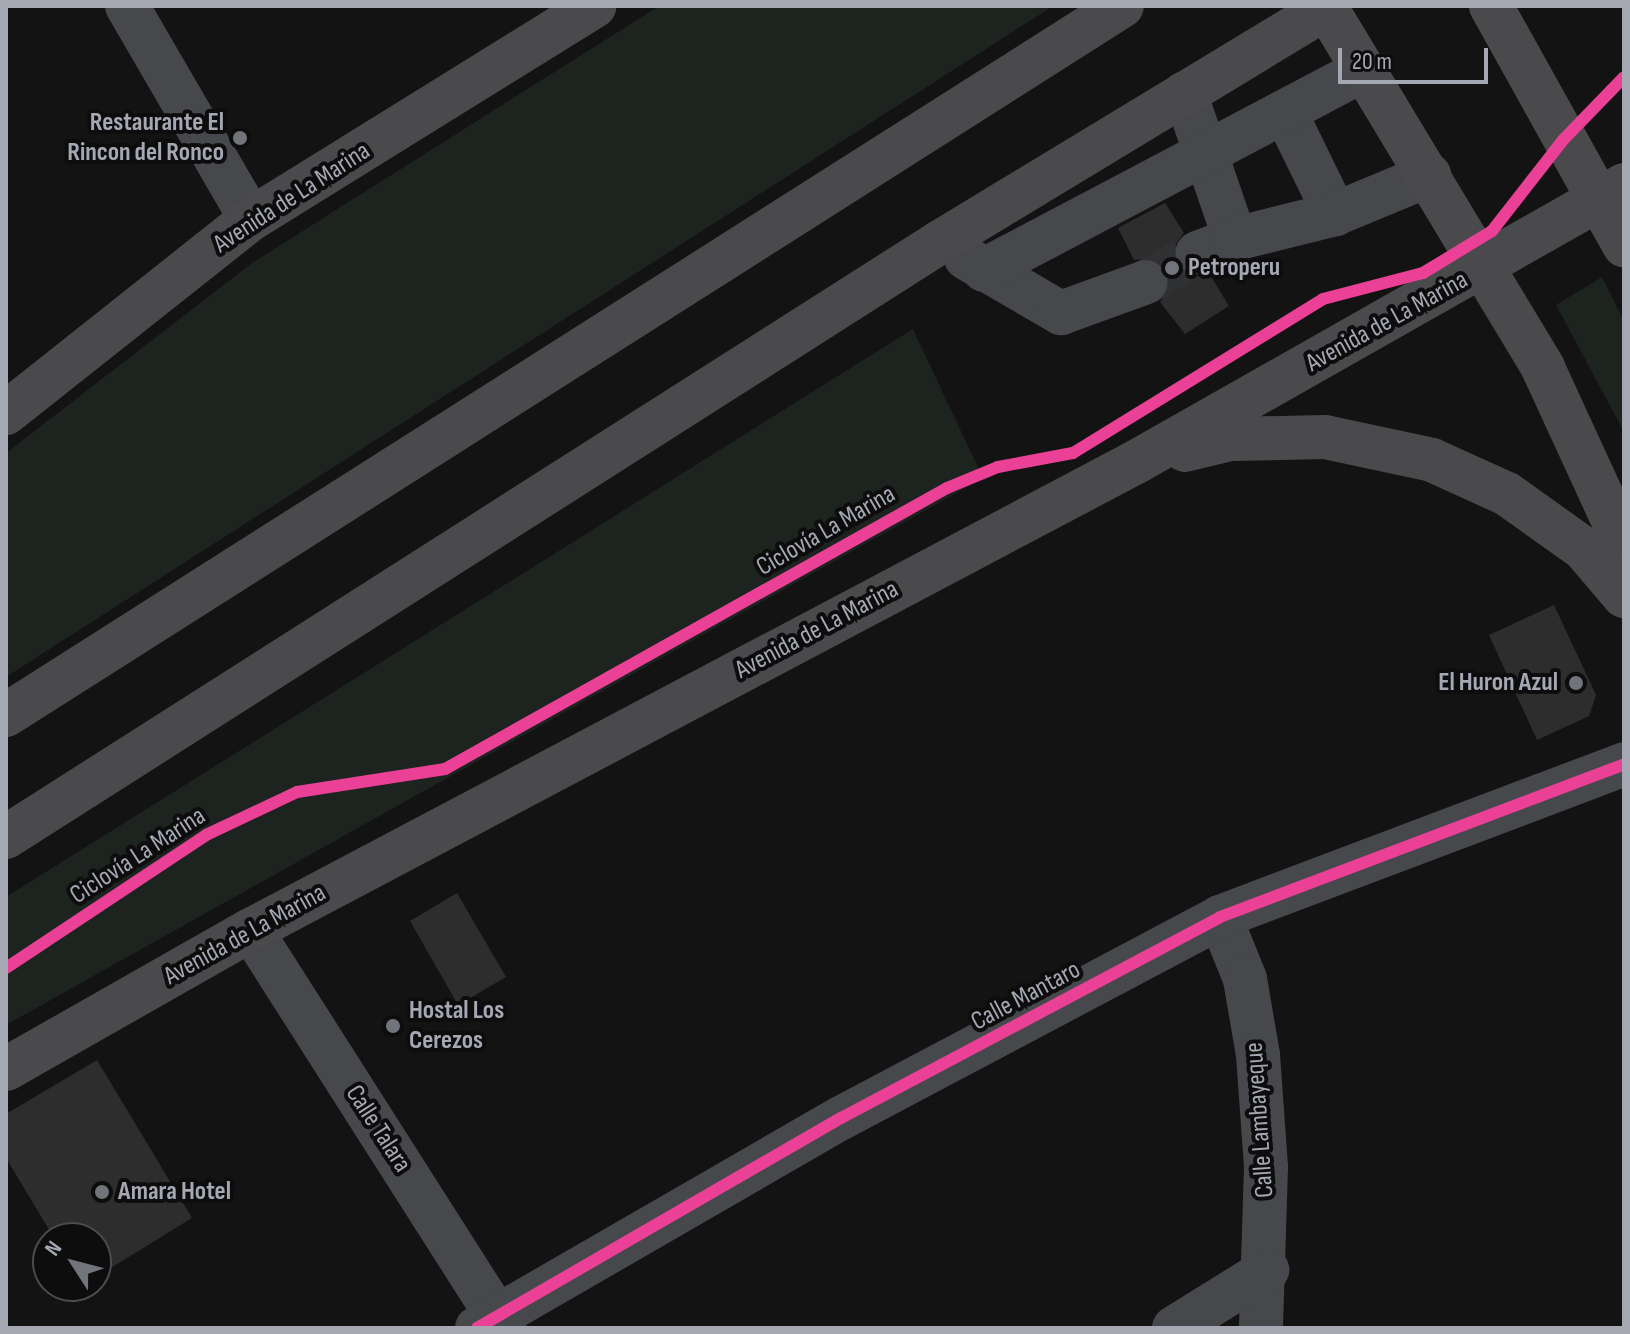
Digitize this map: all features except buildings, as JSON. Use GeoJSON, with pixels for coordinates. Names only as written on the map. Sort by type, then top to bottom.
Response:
{"type":"FeatureCollection","features":[{"type":"Feature","properties":{"kind":"main road","name":"Avenida de La Marina"},"geometry":{"type":"LineString","coordinates":[[6,413],[251,219],[594,6]]}},
{"type":"Feature","properties":{"kind":"main road"},"geometry":{"type":"LineString","coordinates":[[6,715],[1122,6]]}},
{"type":"Feature","properties":{"kind":"main road"},"geometry":{"type":"LineString","coordinates":[[1491,6],[1611,193],[1624,245]]}},
{"type":"Feature","properties":{"kind":"main road"},"geometry":{"type":"LineString","coordinates":[[6,837],[940,242],[1327,7],[1550,381],[1624,544]]}},
{"type":"Feature","properties":{"kind":"main road","name":"Avenida de La Marina"},"geometry":{"type":"LineString","coordinates":[[6,1069],[251,930],[1136,462],[1485,268],[1611,193]]}},
{"type":"Feature","properties":{"kind":"main road"},"geometry":{"type":"LineString","coordinates":[[1136,462],[1230,439],[1325,437],[1432,460],[1507,494],[1584,549],[1624,596]]}},
{"type":"Feature","properties":{"kind":"street"},"geometry":{"type":"LineString","coordinates":[[127,6],[251,219]]}},
{"type":"Feature","properties":{"kind":"street"},"geometry":{"type":"LineString","coordinates":[[984,270],[1364,70]]}},
{"type":"Feature","properties":{"kind":"street"},"geometry":{"type":"LineString","coordinates":[[1185,93],[1208,153],[1216,246],[1335,214],[1429,175]]}},
{"type":"Feature","properties":{"kind":"street"},"geometry":{"type":"LineString","coordinates":[[1285,112],[1335,214]]}},
{"type":"Feature","properties":{"kind":"street"},"geometry":{"type":"LineString","coordinates":[[940,242],[1061,313],[1146,282]]}},
{"type":"Feature","properties":{"kind":"street","name":"Calle Mantaro"},"geometry":{"type":"LineString","coordinates":[[493,1324],[841,1118],[1220,917],[1624,764]]}},
{"type":"Feature","properties":{"kind":"street","name":"Calle Lambayeque"},"geometry":{"type":"LineString","coordinates":[[1220,917],[1245,979],[1258,1055],[1267,1270],[1261,1328]]}},
{"type":"Feature","properties":{"kind":"street","name":"Calle Talara"},"geometry":{"type":"LineString","coordinates":[[251,930],[493,1324]]}},
{"type":"Feature","properties":{"kind":"street"},"geometry":{"type":"LineString","coordinates":[[1174,1328],[1267,1270]]}},
{"type":"Feature","properties":{"kind":"shaded area"},"geometry":{"type":"Polygon","coordinates":[[[659,6],[1053,6],[6,677],[6,453],[252,263],[659,6]]]}},
{"type":"Feature","properties":{"kind":"shaded area"},"geometry":{"type":"Polygon","coordinates":[[[1602,277],[1624,321],[1624,432],[1556,305],[1602,277]]]}},
{"type":"Feature","properties":{"kind":"shaded area"},"geometry":{"type":"Polygon","coordinates":[[[913,329],[983,478],[6,1025],[6,897],[913,329]]]}},
{"type":"Feature","properties":{"kind":"tunnel"},"geometry":{"type":"LineString","coordinates":[[1146,282],[1197,253]]}},
{"type":"Feature","properties":{"kind":"cycle path","name":"Ciclovía La Marina"},"geometry":{"type":"LineString","coordinates":[[6,968],[206,835],[297,792],[445,769],[947,488],[998,467],[1073,453],[1323,299],[1423,273],[1492,231],[1564,139],[1624,77]]}},
{"type":"Feature","properties":{"kind":"cycle path"},"geometry":{"type":"LineString","coordinates":[[477,1328],[841,1118],[1220,917],[1624,764]]}},
{"type":"Feature","properties":{"kind":"place","name":"Restaurante El Rincon del Ronco"},"geometry":{"type":"Point","coordinates":[240,138]}},
{"type":"Feature","properties":{"kind":"place","name":"Petroperu"},"geometry":{"type":"Point","coordinates":[1172,268]}},
{"type":"Feature","properties":{"kind":"place","name":"El Huron Azul"},"geometry":{"type":"Point","coordinates":[1576,683]}},
{"type":"Feature","properties":{"kind":"place","name":"Hostal Los Cerezos"},"geometry":{"type":"Point","coordinates":[393,1026]}},
{"type":"Feature","properties":{"kind":"place","name":"Amara Hotel"},"geometry":{"type":"Point","coordinates":[102,1192]}}]}
